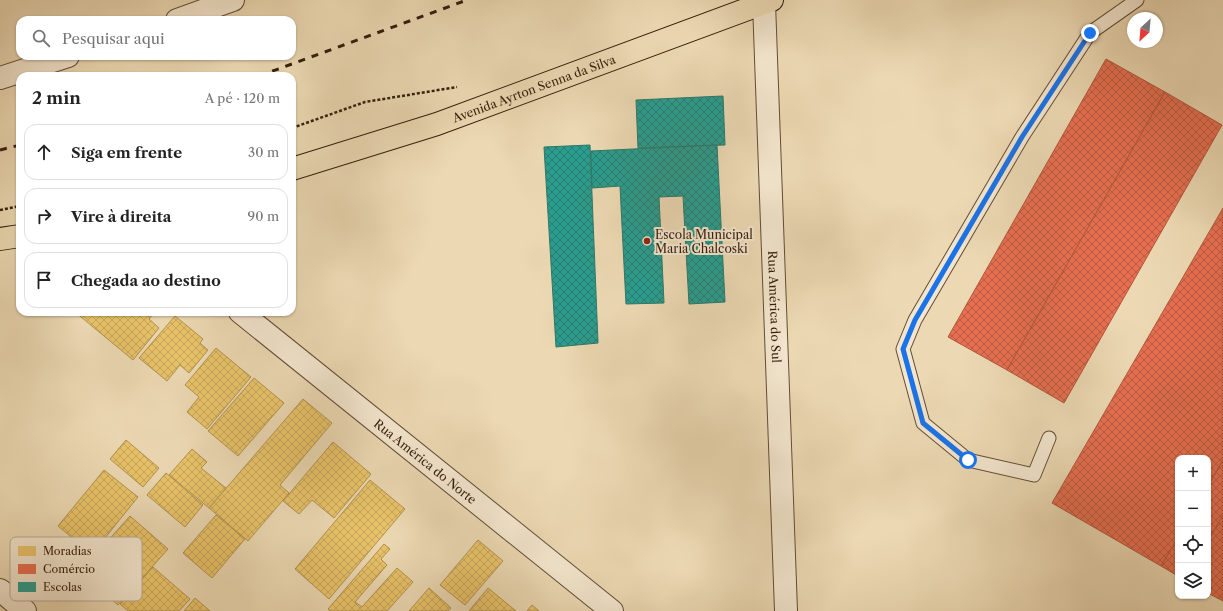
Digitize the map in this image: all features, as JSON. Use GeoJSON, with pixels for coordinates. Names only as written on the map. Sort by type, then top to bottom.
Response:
{"type":"FeatureCollection","features":[{"type":"Feature","properties":{"kind":"main road","name":"Avenida Ayrton Senna da Silva"},"geometry":{"type":"LineString","coordinates":[[296,167],[436,124],[768,1]]}},
{"type":"Feature","properties":{"kind":"main road"},"geometry":{"type":"LineString","coordinates":[[0,239],[16,237]]}},
{"type":"Feature","properties":{"kind":"street"},"geometry":{"type":"LineString","coordinates":[[188,16],[233,0]]}},
{"type":"Feature","properties":{"kind":"street","name":"Rua América do Sul"},"geometry":{"type":"LineString","coordinates":[[768,1],[786,611]]}},
{"type":"Feature","properties":{"kind":"street"},"geometry":{"type":"LineString","coordinates":[[19,72],[56,60]]}},
{"type":"Feature","properties":{"kind":"street"},"geometry":{"type":"LineString","coordinates":[[0,78],[16,73]]}},
{"type":"Feature","properties":{"kind":"street","name":"Rua América do Norte"},"geometry":{"type":"LineString","coordinates":[[245,316],[612,611]]}},
{"type":"Feature","properties":{"kind":"street"},"geometry":{"type":"LineString","coordinates":[[0,590],[10,598]]}},
{"type":"Feature","properties":{"kind":"street"},"geometry":{"type":"LineString","coordinates":[[14,601],[26,611]]}},
{"type":"Feature","properties":{"kind":"lane"},"geometry":{"type":"LineString","coordinates":[[1049,438],[1034,474],[968,460],[923,423],[903,349],[915,320],[1022,137],[1090,33],[1137,0]]}},
{"type":"Feature","properties":{"kind":"path"},"geometry":{"type":"LineString","coordinates":[[296,127],[365,102],[461,86]]}},
{"type":"Feature","properties":{"kind":"path"},"geometry":{"type":"LineString","coordinates":[[0,210],[16,207]]}},
{"type":"Feature","properties":{"kind":"building: Moradias"},"geometry":{"type":"Polygon","coordinates":[[[80,316],[152,316],[149,319],[159,328],[133,360],[80,316]]]}},
{"type":"Feature","properties":{"kind":"building: Moradias"},"geometry":{"type":"Polygon","coordinates":[[[175,316],[203,339],[200,343],[208,350],[189,373],[180,365],[167,381],[139,358],[175,316]]]}},
{"type":"Feature","properties":{"kind":"building: Moradias"},"geometry":{"type":"Polygon","coordinates":[[[216,348],[251,377],[207,429],[187,412],[199,397],[185,385],[216,348]]]}},
{"type":"Feature","properties":{"kind":"building: Moradias"},"geometry":{"type":"Polygon","coordinates":[[[254,378],[284,403],[238,456],[208,431],[254,378]]]}},
{"type":"Feature","properties":{"kind":"building: Moradias"},"geometry":{"type":"Polygon","coordinates":[[[303,399],[332,423],[280,485],[289,493],[248,541],[209,508],[303,399]]]}},
{"type":"Feature","properties":{"kind":"building: Moradias"},"geometry":{"type":"Polygon","coordinates":[[[126,440],[159,468],[143,487],[110,459],[126,440]]]}},
{"type":"Feature","properties":{"kind":"building: Moradias"},"geometry":{"type":"Polygon","coordinates":[[[333,442],[371,474],[334,518],[312,500],[299,514],[283,501],[333,442]]]}},
{"type":"Feature","properties":{"kind":"building: Moradias"},"geometry":{"type":"Polygon","coordinates":[[[192,449],[207,462],[201,468],[226,488],[209,508],[169,475],[192,449]]]}},
{"type":"Feature","properties":{"kind":"building: Moradias"},"geometry":{"type":"Polygon","coordinates":[[[104,470],[138,497],[106,537],[71,537],[58,526],[104,470]]]}},
{"type":"Feature","properties":{"kind":"building: Moradias"},"geometry":{"type":"Polygon","coordinates":[[[166,473],[203,505],[185,527],[147,495],[166,473]]]}},
{"type":"Feature","properties":{"kind":"building: Moradias"},"geometry":{"type":"Polygon","coordinates":[[[370,480],[405,509],[329,599],[295,569],[370,480]]]}},
{"type":"Feature","properties":{"kind":"building: Moradias"},"geometry":{"type":"Polygon","coordinates":[[[216,515],[245,539],[212,578],[183,553],[216,515]]]}},
{"type":"Feature","properties":{"kind":"building: Moradias"},"geometry":{"type":"Polygon","coordinates":[[[130,516],[168,549],[142,578],[142,537],[111,537],[130,516]]]}},
{"type":"Feature","properties":{"kind":"building: Moradias"},"geometry":{"type":"Polygon","coordinates":[[[478,540],[503,561],[465,605],[440,585],[478,540]]]}},
{"type":"Feature","properties":{"kind":"building: Moradias"},"geometry":{"type":"Polygon","coordinates":[[[384,544],[390,549],[381,559],[387,565],[355,602],[362,607],[397,568],[413,582],[387,611],[330,611],[328,609],[384,544]]]}},
{"type":"Feature","properties":{"kind":"building: Moradias"},"geometry":{"type":"Polygon","coordinates":[[[153,567],[190,599],[179,611],[128,611],[120,604],[123,601],[142,601],[142,579],[153,567]]]}},
{"type":"Feature","properties":{"kind":"building: Moradias"},"geometry":{"type":"Polygon","coordinates":[[[429,588],[451,608],[448,611],[409,611],[429,588]]]}},
{"type":"Feature","properties":{"kind":"building: Moradias"},"geometry":{"type":"Polygon","coordinates":[[[488,588],[516,611],[469,611],[488,588]]]}},
{"type":"Feature","properties":{"kind":"building: Moradias"},"geometry":{"type":"Polygon","coordinates":[[[195,598],[210,611],[184,611],[195,598]]]}},
{"type":"Feature","properties":{"kind":"building: Moradias"},"geometry":{"type":"Polygon","coordinates":[[[113,601],[122,601],[118,605],[113,601]]]}},
{"type":"Feature","properties":{"kind":"building: Moradias"},"geometry":{"type":"Polygon","coordinates":[[[532,605],[539,611],[527,611],[532,605]]]}},
{"type":"Feature","properties":{"kind":"building: Comércio"},"geometry":{"type":"Polygon","coordinates":[[[1106,59],[1165,92],[1007,370],[948,337],[1106,59]]]}},
{"type":"Feature","properties":{"kind":"building: Comércio"},"geometry":{"type":"Polygon","coordinates":[[[1165,92],[1222,125],[1064,403],[1007,370],[1165,92]]]}},
{"type":"Feature","properties":{"kind":"building: Comércio"},"geometry":{"type":"Polygon","coordinates":[[[1223,208],[1223,460],[1211,481],[1211,455],[1175,455],[1175,543],[1161,566],[1052,503],[1223,208]]]}},
{"type":"Feature","properties":{"kind":"building: Comércio"},"geometry":{"type":"Polygon","coordinates":[[[1223,460],[1223,515],[1211,536],[1211,491],[1211,481],[1223,460]]]}},
{"type":"Feature","properties":{"kind":"building: Comércio"},"geometry":{"type":"Polygon","coordinates":[[[1223,515],[1223,601],[1211,595],[1211,536],[1223,515]]]}},
{"type":"Feature","properties":{"kind":"building: Comércio"},"geometry":{"type":"Polygon","coordinates":[[[1175,543],[1175,574],[1161,566],[1175,543]]]}},
{"type":"Feature","properties":{"kind":"building: Escolas"},"geometry":{"type":"Polygon","coordinates":[[[723,96],[725,145],[638,148],[636,100],[723,96]]]}},
{"type":"Feature","properties":{"kind":"building: Escolas"},"geometry":{"type":"Polygon","coordinates":[[[590,145],[598,343],[556,347],[544,147],[590,145]]]}},
{"type":"Feature","properties":{"kind":"building: Escolas"},"geometry":{"type":"Polygon","coordinates":[[[717,145],[725,302],[689,304],[683,196],[659,197],[664,303],[626,304],[620,186],[592,188],[591,151],[717,145]]]}},
{"type":"Feature","properties":{"kind":"railway"},"geometry":{"type":"LineString","coordinates":[[270,72],[467,0]]}},
{"type":"Feature","properties":{"kind":"railway"},"geometry":{"type":"LineString","coordinates":[[0,150],[16,146]]}},
{"type":"Feature","properties":{"kind":"place","name":"Escola Municipal Maria Chalcoski"},"geometry":{"type":"Point","coordinates":[647,241]}},
{"type":"Feature","properties":{"kind":"route"},"geometry":{"type":"LineString","coordinates":[[968,460],[923,423],[903,349],[915,320],[1022,137],[1090,33]]}}]}
